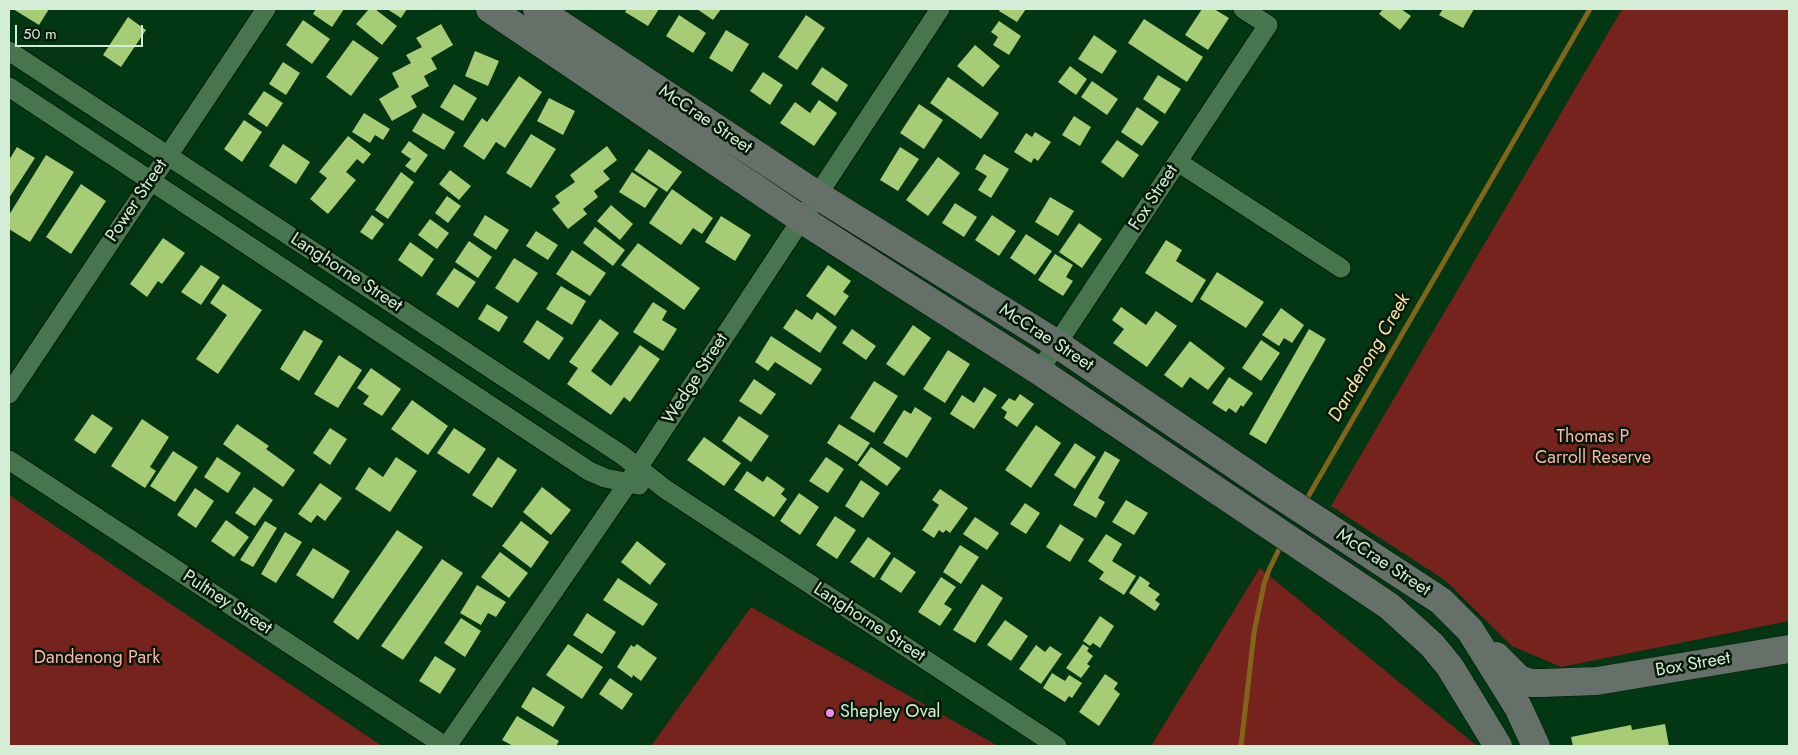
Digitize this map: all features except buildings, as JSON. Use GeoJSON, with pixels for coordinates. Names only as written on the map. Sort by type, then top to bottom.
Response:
{"type":"FeatureCollection","features":[{"type":"Feature","properties":{"kind":"main road","name":"McCrae Street"},"geometry":{"type":"LineString","coordinates":[[490,9],[802,219],[1039,370],[1389,606],[1432,645],[1458,679]]}},
{"type":"Feature","properties":{"kind":"main road","name":"McCrae Street"},"geometry":{"type":"LineString","coordinates":[[537,9],[817,195],[1057,344],[1267,487],[1440,601],[1470,630],[1518,707],[1536,746]]}},
{"type":"Feature","properties":{"kind":"main road","name":"Box Street"},"geometry":{"type":"LineString","coordinates":[[1470,630],[1511,672],[1523,681],[1536,684],[1597,681],[1789,649]]}},
{"type":"Feature","properties":{"kind":"main road"},"geometry":{"type":"LineString","coordinates":[[1458,679],[1467,688],[1486,700],[1518,707]]}},
{"type":"Feature","properties":{"kind":"main road"},"geometry":{"type":"LineString","coordinates":[[1458,679],[1498,746]]}},
{"type":"Feature","properties":{"kind":"main road","name":"Box Street"},"geometry":{"type":"LineString","coordinates":[[1518,707],[1597,681]]}},
{"type":"Feature","properties":{"kind":"street","name":"Power Street"},"geometry":{"type":"LineString","coordinates":[[9,394],[266,9]]}},
{"type":"Feature","properties":{"kind":"street","name":"Wedge Street"},"geometry":{"type":"LineString","coordinates":[[446,746],[633,476],[940,9]]}},
{"type":"Feature","properties":{"kind":"street","name":"Fox Street"},"geometry":{"type":"LineString","coordinates":[[1039,370],[1268,25],[1242,9]]}},
{"type":"Feature","properties":{"kind":"street","name":"Langhorne Street"},"geometry":{"type":"LineString","coordinates":[[9,51],[605,444],[633,476],[650,487],[681,499],[1057,746]]}},
{"type":"Feature","properties":{"kind":"street","name":"Langhorne Street"},"geometry":{"type":"LineString","coordinates":[[9,87],[589,471],[605,478],[633,476]]}},
{"type":"Feature","properties":{"kind":"street"},"geometry":{"type":"LineString","coordinates":[[1178,162],[1341,268]]}},
{"type":"Feature","properties":{"kind":"street","name":"Pultney Street"},"geometry":{"type":"LineString","coordinates":[[9,460],[446,746]]}},
{"type":"Feature","properties":{"kind":"green space","name":"Thomas P Carroll Reserve"},"geometry":{"type":"Polygon","coordinates":[[[1622,9],[1789,9],[1789,621],[1561,667],[1512,646],[1446,581],[1331,506],[1622,9]]]}},
{"type":"Feature","properties":{"kind":"green space","name":"Dandenong Park"},"geometry":{"type":"Polygon","coordinates":[[[9,495],[254,660],[382,746],[9,746],[9,495]]]}},
{"type":"Feature","properties":{"kind":"green space"},"geometry":{"type":"Polygon","coordinates":[[[1260,568],[1477,746],[1151,746],[1260,568]]]}},
{"type":"Feature","properties":{"kind":"green space"},"geometry":{"type":"Polygon","coordinates":[[[751,607],[998,746],[651,746],[751,607]]]}},
{"type":"Feature","properties":{"kind":"waterway","name":"Dandenong Creek"},"geometry":{"type":"LineString","coordinates":[[1305,502],[1590,9]]}},
{"type":"Feature","properties":{"kind":"waterway","name":"Dandenong Creek"},"geometry":{"type":"LineString","coordinates":[[1241,746],[1254,633],[1264,584],[1281,545]]}},
{"type":"Feature","properties":{"kind":"place","name":"Shepley Oval"},"geometry":{"type":"Point","coordinates":[830,713]}}]}
